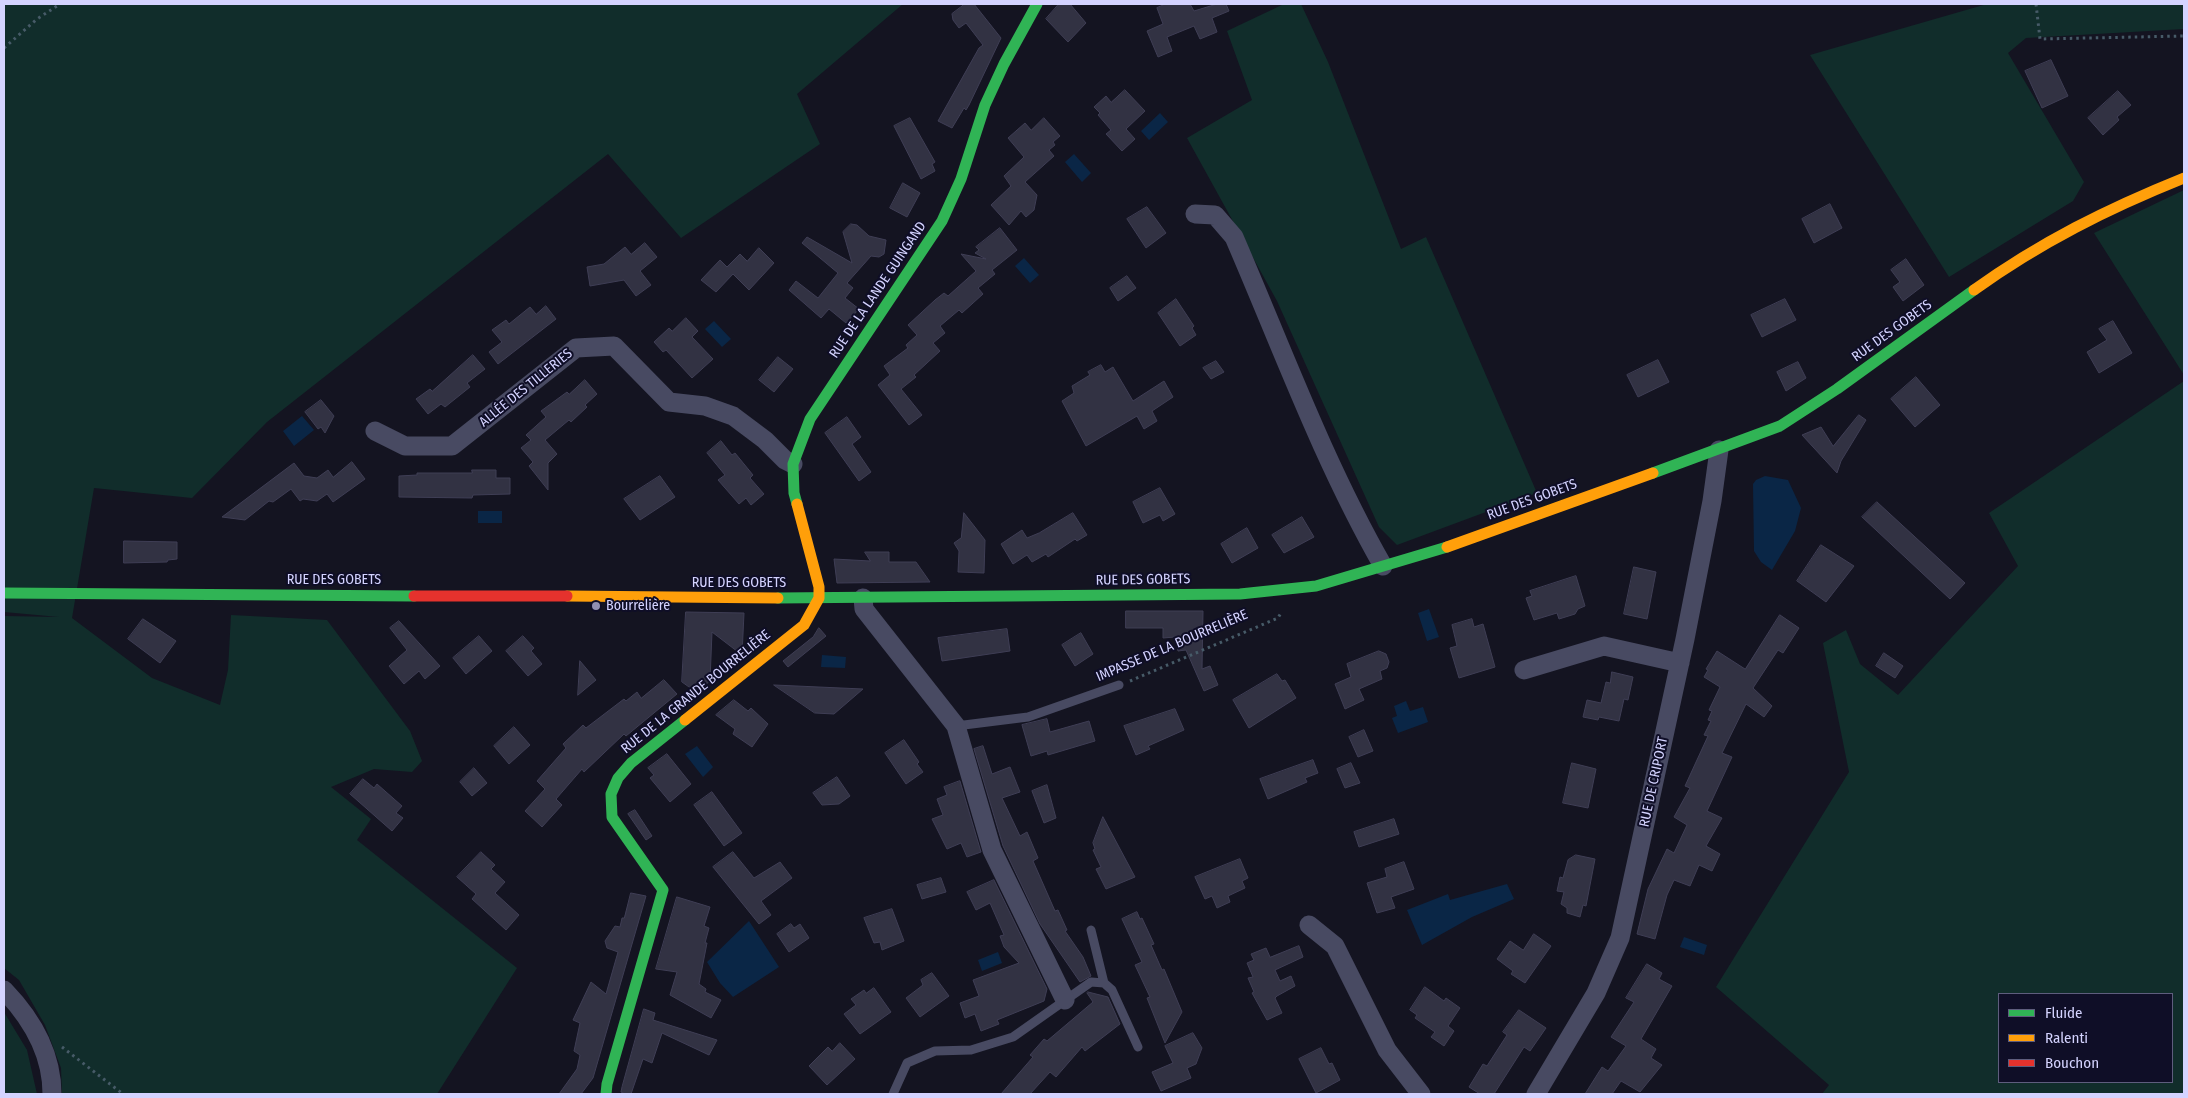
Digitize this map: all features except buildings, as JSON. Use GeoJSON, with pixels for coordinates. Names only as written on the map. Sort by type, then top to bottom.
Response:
{"type":"FeatureCollection","features":[{"type":"Feature","properties":{"kind":"main road","name":"RUE DE LA LANDE GUINGAND"},"geometry":{"type":"LineString","coordinates":[[819,598],[819,587],[794,493],[793,464],[810,419],[942,222],[962,179],[985,105],[1004,64],[1038,4]]}},
{"type":"Feature","properties":{"kind":"main road","name":"RUE DES GOBETS"},"geometry":{"type":"LineString","coordinates":[[4,593],[863,598],[1240,594],[1316,586],[1447,547],[1719,450],[1780,426],[1837,389],[1976,288],[2048,240],[2125,202],[2184,178]]}},
{"type":"Feature","properties":{"kind":"main road","name":"RUE DE LA GRANDE BOURRELIÈRE"},"geometry":{"type":"LineString","coordinates":[[606,1094],[607,1084],[663,890],[612,816],[611,794],[618,778],[631,762],[804,625],[819,598]]}},
{"type":"Feature","properties":{"kind":"street"},"geometry":{"type":"LineString","coordinates":[[1194,214],[1215,215],[1234,237],[1328,460],[1356,519],[1383,566]]}},
{"type":"Feature","properties":{"kind":"street","name":"ALLÉE DES TILLERIES"},"geometry":{"type":"LineString","coordinates":[[375,431],[405,446],[452,446],[576,348],[614,346],[669,402],[705,406],[733,416],[765,440],[785,460],[793,464]]}},
{"type":"Feature","properties":{"kind":"street","name":"RUE DE CRIPORT"},"geometry":{"type":"LineString","coordinates":[[1536,1094],[1596,993],[1620,938],[1680,663],[1712,501],[1719,450]]}},
{"type":"Feature","properties":{"kind":"street"},"geometry":{"type":"LineString","coordinates":[[863,598],[864,609],[956,726],[992,850],[1065,1000]]}},
{"type":"Feature","properties":{"kind":"street"},"geometry":{"type":"LineString","coordinates":[[1524,670],[1604,646],[1680,663]]}},
{"type":"Feature","properties":{"kind":"street"},"geometry":{"type":"LineString","coordinates":[[1309,925],[1335,946],[1387,1050],[1421,1094]]}},
{"type":"Feature","properties":{"kind":"street"},"geometry":{"type":"LineString","coordinates":[[4,990],[21,1008],[45,1049],[52,1094]]}},
{"type":"Feature","properties":{"kind":"lane","name":"IMPASSE DE LA BOURRELIÈRE"},"geometry":{"type":"LineString","coordinates":[[956,726],[1028,717],[1120,684]]}},
{"type":"Feature","properties":{"kind":"lane"},"geometry":{"type":"LineString","coordinates":[[1091,930],[1104,983],[1112,990],[1138,1047]]}},
{"type":"Feature","properties":{"kind":"lane"},"geometry":{"type":"LineString","coordinates":[[892,1094],[906,1063],[935,1051],[971,1050],[1013,1037],[1091,982],[1104,983]]}},
{"type":"Feature","properties":{"kind":"path"},"geometry":{"type":"LineString","coordinates":[[4,48],[37,19],[60,4]]}},
{"type":"Feature","properties":{"kind":"path"},"geometry":{"type":"LineString","coordinates":[[2036,4],[2040,39],[2184,36]]}},
{"type":"Feature","properties":{"kind":"path","name":"IMPASSE DE LA BOURRELIÈRE"},"geometry":{"type":"LineString","coordinates":[[1120,684],[1278,618],[1293,588]]}},
{"type":"Feature","properties":{"kind":"path"},"geometry":{"type":"LineString","coordinates":[[57,1044],[123,1094]]}},
{"type":"Feature","properties":{"kind":"green space"},"geometry":{"type":"Polygon","coordinates":[[[4,4],[903,4],[797,94],[820,144],[681,238],[608,154],[267,422],[192,498],[94,488],[72,618],[152,678],[220,705],[228,670],[231,615],[327,620],[410,731],[422,761],[412,772],[374,769],[331,787],[371,819],[357,840],[517,968],[437,1094],[62,1094],[61,1068],[45,1025],[19,980],[4,968],[4,616],[59,617],[4,612],[4,4]]]}},
{"type":"Feature","properties":{"kind":"green space"},"geometry":{"type":"Polygon","coordinates":[[[1284,4],[1301,4],[1328,62],[1401,249],[1426,237],[1537,493],[1397,545],[1379,527],[1277,301],[1187,138],[1252,100],[1227,31],[1284,4]]]}},
{"type":"Feature","properties":{"kind":"green space"},"geometry":{"type":"Polygon","coordinates":[[[1987,4],[2184,4],[2184,29],[2026,38],[2008,53],[2084,182],[2073,201],[1949,277],[1810,55],[1987,4]]]}},
{"type":"Feature","properties":{"kind":"green space"},"geometry":{"type":"Polygon","coordinates":[[[2184,190],[2184,375],[2094,233],[2184,190]]]}},
{"type":"Feature","properties":{"kind":"green space"},"geometry":{"type":"Polygon","coordinates":[[[2184,381],[2184,1094],[1822,1094],[1829,1085],[1716,987],[1849,772],[1823,643],[1846,630],[1860,664],[1898,695],[2018,566],[1989,513],[2184,381]]]}},
{"type":"Feature","properties":{"kind":"green space"},"geometry":{"type":"Polygon","coordinates":[[[4,1012],[27,1050],[37,1094],[4,1094],[4,1012]]]}},
{"type":"Feature","properties":{"kind":"water"},"geometry":{"type":"Polygon","coordinates":[[[1160,113],[1168,122],[1149,140],[1141,131],[1160,113]]]}},
{"type":"Feature","properties":{"kind":"water"},"geometry":{"type":"Polygon","coordinates":[[[1074,154],[1091,173],[1082,182],[1065,162],[1074,154]]]}},
{"type":"Feature","properties":{"kind":"water"},"geometry":{"type":"Polygon","coordinates":[[[1024,258],[1039,275],[1030,283],[1015,266],[1024,258]]]}},
{"type":"Feature","properties":{"kind":"water"},"geometry":{"type":"Polygon","coordinates":[[[714,321],[731,339],[722,347],[705,329],[714,321]]]}},
{"type":"Feature","properties":{"kind":"water"},"geometry":{"type":"Polygon","coordinates":[[[302,416],[314,430],[294,446],[283,431],[302,416]]]}},
{"type":"Feature","properties":{"kind":"water"},"geometry":{"type":"Polygon","coordinates":[[[1765,476],[1788,480],[1801,508],[1795,531],[1772,570],[1761,562],[1754,551],[1753,484],[1756,480],[1765,476]]]}},
{"type":"Feature","properties":{"kind":"water"},"geometry":{"type":"Polygon","coordinates":[[[478,511],[502,511],[502,523],[478,523],[478,511]]]}},
{"type":"Feature","properties":{"kind":"water"},"geometry":{"type":"Polygon","coordinates":[[[1429,609],[1439,637],[1427,641],[1418,613],[1429,609]]]}},
{"type":"Feature","properties":{"kind":"water"},"geometry":{"type":"Polygon","coordinates":[[[822,655],[846,657],[845,668],[821,667],[822,655]]]}},
{"type":"Feature","properties":{"kind":"water"},"geometry":{"type":"Polygon","coordinates":[[[1406,701],[1410,711],[1423,707],[1428,722],[1398,733],[1392,718],[1397,716],[1394,706],[1406,701]]]}},
{"type":"Feature","properties":{"kind":"water"},"geometry":{"type":"Polygon","coordinates":[[[697,746],[713,767],[703,777],[685,754],[697,746]]]}},
{"type":"Feature","properties":{"kind":"water"},"geometry":{"type":"Polygon","coordinates":[[[1507,884],[1514,899],[1472,917],[1422,945],[1407,910],[1448,894],[1450,900],[1507,884]]]}},
{"type":"Feature","properties":{"kind":"water"},"geometry":{"type":"Polygon","coordinates":[[[749,921],[779,967],[733,997],[720,983],[707,962],[749,921]]]}},
{"type":"Feature","properties":{"kind":"water"},"geometry":{"type":"Polygon","coordinates":[[[1684,937],[1707,945],[1704,955],[1680,947],[1684,937]]]}},
{"type":"Feature","properties":{"kind":"water"},"geometry":{"type":"Polygon","coordinates":[[[998,952],[1002,963],[982,971],[978,960],[998,952]]]}},
{"type":"Feature","properties":{"kind":"traffic: fast"},"geometry":{"type":"LineString","coordinates":[[797,504],[794,493],[793,464],[810,419],[942,221],[961,179],[985,105],[1004,64],[1037,4]]}},
{"type":"Feature","properties":{"kind":"traffic: fast"},"geometry":{"type":"LineString","coordinates":[[1653,473],[1780,426],[1837,389],[1974,290]]}},
{"type":"Feature","properties":{"kind":"traffic: fast"},"geometry":{"type":"LineString","coordinates":[[778,598],[1240,594],[1316,586],[1447,547]]}},
{"type":"Feature","properties":{"kind":"traffic: fast"},"geometry":{"type":"LineString","coordinates":[[4,593],[414,596]]}},
{"type":"Feature","properties":{"kind":"traffic: fast"},"geometry":{"type":"LineString","coordinates":[[606,1094],[607,1084],[663,890],[612,817],[611,794],[618,778],[631,763],[685,720]]}},
{"type":"Feature","properties":{"kind":"traffic: slow"},"geometry":{"type":"LineString","coordinates":[[1974,290],[2024,257],[2101,214],[2184,178]]}},
{"type":"Feature","properties":{"kind":"traffic: slow"},"geometry":{"type":"LineString","coordinates":[[1447,547],[1653,473]]}},
{"type":"Feature","properties":{"kind":"traffic: slow"},"geometry":{"type":"LineString","coordinates":[[685,720],[804,625],[819,598],[819,587],[797,504]]}},
{"type":"Feature","properties":{"kind":"traffic: slow"},"geometry":{"type":"LineString","coordinates":[[567,596],[778,598]]}},
{"type":"Feature","properties":{"kind":"traffic: jam"},"geometry":{"type":"LineString","coordinates":[[414,596],[567,596]]}},
{"type":"Feature","properties":{"kind":"place","name":"Bourrelière"},"geometry":{"type":"Point","coordinates":[596,606]}}]}
